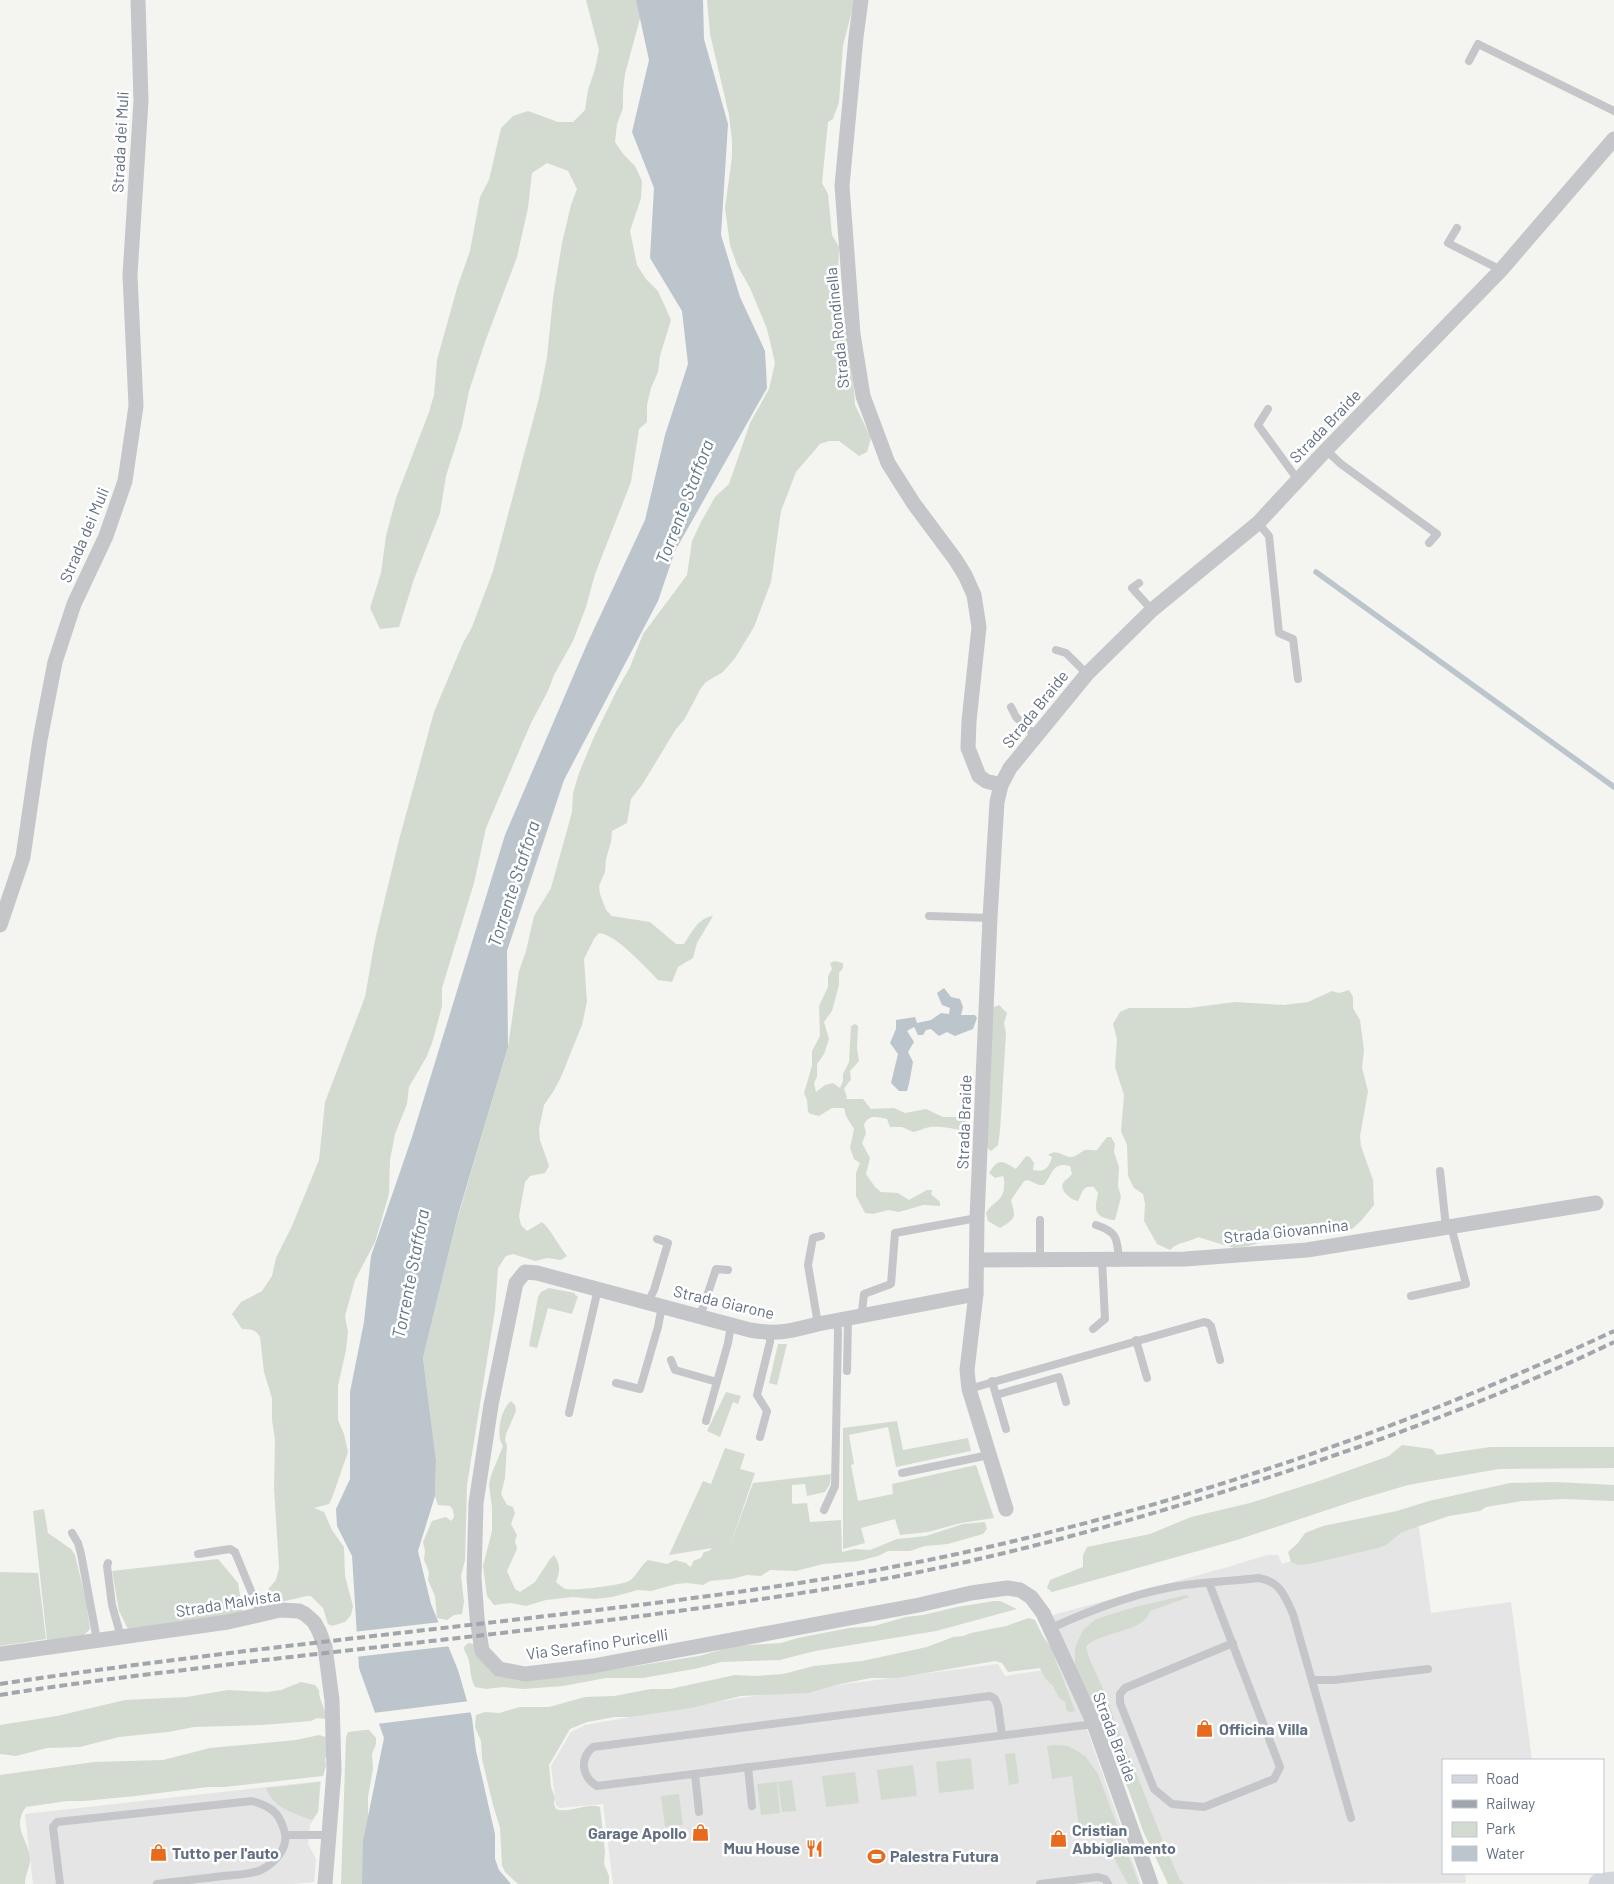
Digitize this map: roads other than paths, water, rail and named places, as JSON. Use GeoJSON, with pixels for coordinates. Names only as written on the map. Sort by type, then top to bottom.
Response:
{"type":"FeatureCollection","features":[{"type":"Feature","properties":{"kind":"main road"},"geometry":{"type":"LineString","coordinates":[[1599,1884],[1614,1882]]}},
{"type":"Feature","properties":{"kind":"street","name":"Strada dei Muli"},"geometry":{"type":"LineString","coordinates":[[0,925],[23,857],[40,740],[55,662],[74,604],[106,536],[125,481],[128,462],[136,406],[130,275],[141,101],[138,0]]}},
{"type":"Feature","properties":{"kind":"street","name":"Strada Rondinella"},"geometry":{"type":"LineString","coordinates":[[861,0],[842,186],[853,334],[862,396],[888,463],[914,504],[955,559],[974,595],[979,627],[968,748],[979,776],[986,781],[1001,785]]}},
{"type":"Feature","properties":{"kind":"street","name":"Strada Braide"},"geometry":{"type":"LineString","coordinates":[[1006,1509],[969,1388],[967,1370],[976,1294],[977,1218],[990,918],[997,802],[1001,785],[1010,768],[1087,674],[1152,610],[1258,523],[1326,450],[1501,270],[1614,139]]}},
{"type":"Feature","properties":{"kind":"street","name":"Strada Giovannina"},"geometry":{"type":"LineString","coordinates":[[977,1260],[1185,1258],[1307,1250],[1596,1202]]}},
{"type":"Feature","properties":{"kind":"street","name":"Strada Giarone"},"geometry":{"type":"LineString","coordinates":[[526,1272],[537,1272],[731,1325],[770,1333],[976,1294]]}},
{"type":"Feature","properties":{"kind":"street","name":"Via Serafino Puricelli"},"geometry":{"type":"LineString","coordinates":[[526,1272],[516,1283],[491,1405],[476,1503],[474,1578],[477,1618],[482,1651],[499,1669],[524,1674],[592,1666],[1007,1588],[1020,1590],[1031,1597],[1039,1606]]}},
{"type":"Feature","properties":{"kind":"street","name":"Strada Braide"},"geometry":{"type":"LineString","coordinates":[[1039,1606],[1094,1724],[1151,1884]]}},
{"type":"Feature","properties":{"kind":"street","name":"Strada Malvista"},"geometry":{"type":"LineString","coordinates":[[0,1654],[228,1622],[280,1610],[299,1611],[314,1622],[325,1647],[332,1700],[334,1749],[325,1884]]}},
{"type":"Feature","properties":{"kind":"lane"},"geometry":{"type":"LineString","coordinates":[[1469,61],[1478,44],[1614,111]]}},
{"type":"Feature","properties":{"kind":"lane"},"geometry":{"type":"LineString","coordinates":[[1457,228],[1448,243],[1501,270]]}},
{"type":"Feature","properties":{"kind":"lane"},"geometry":{"type":"LineString","coordinates":[[1268,409],[1258,426],[1298,480]]}},
{"type":"Feature","properties":{"kind":"lane"},"geometry":{"type":"LineString","coordinates":[[1326,450],[1341,464],[1437,534],[1429,543]]}},
{"type":"Feature","properties":{"kind":"lane"},"geometry":{"type":"LineString","coordinates":[[1258,523],[1269,536],[1279,633],[1293,639],[1298,679]]}},
{"type":"Feature","properties":{"kind":"lane"},"geometry":{"type":"LineString","coordinates":[[1139,582],[1132,588],[1152,610]]}},
{"type":"Feature","properties":{"kind":"lane"},"geometry":{"type":"LineString","coordinates":[[1056,650],[1066,653],[1087,674]]}},
{"type":"Feature","properties":{"kind":"lane"},"geometry":{"type":"LineString","coordinates":[[1011,707],[1016,717],[1036,736]]}},
{"type":"Feature","properties":{"kind":"lane"},"geometry":{"type":"LineString","coordinates":[[929,916],[990,918]]}},
{"type":"Feature","properties":{"kind":"lane"},"geometry":{"type":"LineString","coordinates":[[1411,1296],[1466,1284],[1448,1227],[1440,1171]]}},
{"type":"Feature","properties":{"kind":"lane"},"geometry":{"type":"LineString","coordinates":[[848,1318],[862,1311],[864,1294],[891,1284],[895,1233],[977,1218]]}},
{"type":"Feature","properties":{"kind":"lane"},"geometry":{"type":"LineString","coordinates":[[1040,1220],[1040,1260]]}},
{"type":"Feature","properties":{"kind":"lane"},"geometry":{"type":"LineString","coordinates":[[1096,1225],[1108,1229],[1117,1238],[1119,1260]]}},
{"type":"Feature","properties":{"kind":"lane"},"geometry":{"type":"LineString","coordinates":[[818,1324],[808,1266],[814,1238],[821,1236]]}},
{"type":"Feature","properties":{"kind":"lane"},"geometry":{"type":"LineString","coordinates":[[616,1383],[640,1389],[658,1327],[654,1290],[668,1243],[657,1239]]}},
{"type":"Feature","properties":{"kind":"lane"},"geometry":{"type":"LineString","coordinates":[[1093,1329],[1105,1320],[1102,1260]]}},
{"type":"Feature","properties":{"kind":"lane"},"geometry":{"type":"LineString","coordinates":[[698,1315],[703,1308],[716,1269],[728,1270]]}},
{"type":"Feature","properties":{"kind":"lane"},"geometry":{"type":"LineString","coordinates":[[568,1413],[598,1289]]}},
{"type":"Feature","properties":{"kind":"lane"},"geometry":{"type":"LineString","coordinates":[[847,1371],[848,1318]]}},
{"type":"Feature","properties":{"kind":"lane"},"geometry":{"type":"LineString","coordinates":[[824,1510],[835,1486],[848,1318]]}},
{"type":"Feature","properties":{"kind":"lane"},"geometry":{"type":"LineString","coordinates":[[969,1388],[1204,1322],[1208,1323],[1220,1360]]}},
{"type":"Feature","properties":{"kind":"lane"},"geometry":{"type":"LineString","coordinates":[[706,1421],[731,1325]]}},
{"type":"Feature","properties":{"kind":"lane"},"geometry":{"type":"LineString","coordinates":[[760,1437],[767,1411],[757,1395],[770,1342],[770,1333]]}},
{"type":"Feature","properties":{"kind":"lane"},"geometry":{"type":"LineString","coordinates":[[1136,1340],[1147,1378]]}},
{"type":"Feature","properties":{"kind":"lane"},"geometry":{"type":"LineString","coordinates":[[671,1360],[675,1370],[717,1382]]}},
{"type":"Feature","properties":{"kind":"lane"},"geometry":{"type":"LineString","coordinates":[[996,1394],[1059,1377],[1066,1402]]}},
{"type":"Feature","properties":{"kind":"lane"},"geometry":{"type":"LineString","coordinates":[[992,1381],[1006,1429]]}},
{"type":"Feature","properties":{"kind":"lane"},"geometry":{"type":"LineString","coordinates":[[902,1473],[989,1455]]}},
{"type":"Feature","properties":{"kind":"lane"},"geometry":{"type":"LineString","coordinates":[[72,1533],[78,1543],[81,1554],[97,1640]]}},
{"type":"Feature","properties":{"kind":"lane"},"geometry":{"type":"LineString","coordinates":[[198,1554],[230,1549],[235,1552],[261,1615]]}},
{"type":"Feature","properties":{"kind":"lane"},"geometry":{"type":"LineString","coordinates":[[108,1563],[106,1566],[112,1605],[121,1637]]}},
{"type":"Feature","properties":{"kind":"lane"},"geometry":{"type":"LineString","coordinates":[[1050,1628],[1105,1606],[1140,1595],[1177,1587],[1258,1578],[1267,1579],[1278,1586],[1293,1614],[1351,1818]]}},
{"type":"Feature","properties":{"kind":"lane"},"geometry":{"type":"LineString","coordinates":[[1209,1583],[1233,1643],[1280,1767],[1274,1779],[1204,1807],[1172,1804],[1154,1790],[1120,1702],[1120,1694],[1125,1688],[1233,1643]]}},
{"type":"Feature","properties":{"kind":"lane"},"geometry":{"type":"LineString","coordinates":[[1312,1680],[1334,1680],[1428,1669]]}},
{"type":"Feature","properties":{"kind":"lane"},"geometry":{"type":"LineString","coordinates":[[1002,1735],[998,1706],[995,1699],[990,1696],[593,1746],[585,1756],[583,1763],[588,1779],[597,1786],[1094,1724]]}},
{"type":"Feature","properties":{"kind":"lane"},"geometry":{"type":"LineString","coordinates":[[748,1767],[752,1806]]}},
{"type":"Feature","properties":{"kind":"lane"},"geometry":{"type":"LineString","coordinates":[[695,1774],[699,1812]]}},
{"type":"Feature","properties":{"kind":"lane"},"geometry":{"type":"LineString","coordinates":[[60,1884],[53,1827],[57,1822],[252,1801],[266,1805],[282,1821],[286,1835],[283,1850],[272,1863],[260,1870],[158,1884]]}},
{"type":"Feature","properties":{"kind":"lane"},"geometry":{"type":"LineString","coordinates":[[286,1835],[328,1836]]}},
{"type":"Feature","properties":{"kind":"lane"},"geometry":{"type":"LineString","coordinates":[[1040,1884],[1098,1876],[1105,1879],[1108,1884]]}},
{"type":"Feature","properties":{"kind":"water","name":"Torrente Staffora"},"geometry":{"type":"Polygon","coordinates":[[[636,0],[703,0],[704,39],[728,124],[721,235],[740,297],[765,351],[767,388],[675,551],[658,601],[564,780],[507,951],[508,1047],[458,1215],[423,1358],[436,1460],[435,1496],[418,1551],[431,1604],[458,1670],[472,1718],[476,1751],[495,1834],[495,1859],[499,1870],[511,1884],[362,1884],[363,1841],[384,1738],[359,1668],[352,1556],[337,1526],[336,1509],[350,1479],[350,1392],[364,1322],[371,1256],[412,1137],[505,835],[587,644],[645,520],[665,435],[688,364],[682,311],[650,258],[654,188],[632,132],[649,60],[636,0]]]}},
{"type":"Feature","properties":{"kind":"water"},"geometry":{"type":"Polygon","coordinates":[[[944,988],[951,997],[960,999],[963,1007],[961,1015],[975,1015],[977,1018],[973,1029],[955,1036],[947,1032],[939,1036],[931,1029],[926,1030],[923,1035],[918,1035],[914,1027],[907,1031],[914,1042],[908,1052],[913,1062],[907,1091],[899,1091],[891,1083],[898,1054],[890,1043],[896,1029],[896,1020],[915,1017],[917,1023],[931,1020],[941,1013],[949,1014],[950,1008],[942,1005],[937,993],[944,988]]]}},
{"type":"Feature","properties":{"kind":"waterway"},"geometry":{"type":"LineString","coordinates":[[1316,572],[1614,787]]}},
{"type":"Feature","properties":{"kind":"railway"},"geometry":{"type":"LineString","coordinates":[[0,1684],[202,1656],[691,1598],[842,1576],[943,1557],[1115,1515],[1285,1463],[1369,1434],[1451,1402],[1614,1331]]}},
{"type":"Feature","properties":{"kind":"railway"},"geometry":{"type":"LineString","coordinates":[[0,1695],[64,1685],[550,1627],[771,1598],[895,1577],[997,1555],[1098,1529],[1198,1499],[1295,1469],[1388,1437],[1525,1383],[1614,1342]]}},
{"type":"Feature","properties":{"kind":"place","name":"Officina Villa"},"geometry":{"type":"Point","coordinates":[1205,1729]}},
{"type":"Feature","properties":{"kind":"place","name":"Garage Apollo"},"geometry":{"type":"Point","coordinates":[701,1833]}},
{"type":"Feature","properties":{"kind":"place","name":"Cristian Abbigliamento"},"geometry":{"type":"Point","coordinates":[1058,1839]}},
{"type":"Feature","properties":{"kind":"place","name":"Muu House"},"geometry":{"type":"Point","coordinates":[814,1848]}},
{"type":"Feature","properties":{"kind":"place","name":"Tutto per l'auto"},"geometry":{"type":"Point","coordinates":[158,1853]}},
{"type":"Feature","properties":{"kind":"place","name":"Palestra Futura"},"geometry":{"type":"Point","coordinates":[876,1856]}}]}
